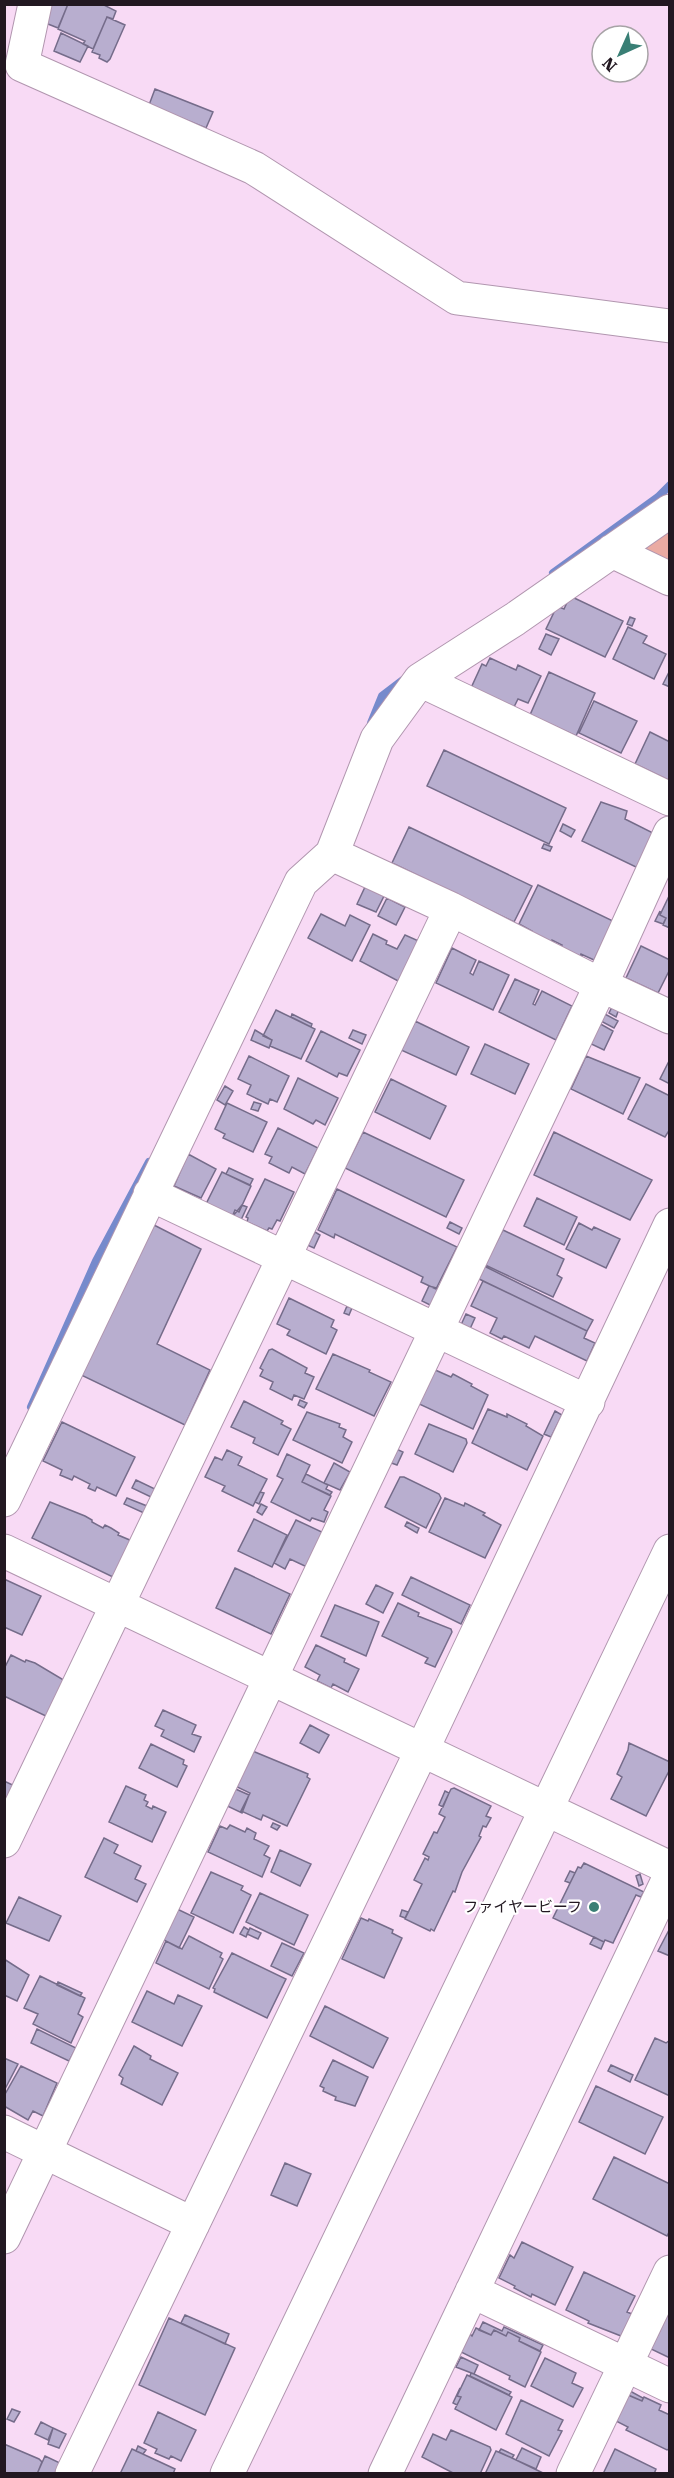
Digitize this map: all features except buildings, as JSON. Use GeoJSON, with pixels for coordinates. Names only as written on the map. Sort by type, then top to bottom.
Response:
{"type":"FeatureCollection","features":[{"type":"Feature","properties":{"kind":"street"},"geometry":{"type":"LineString","coordinates":[[35,4],[22,65],[254,168],[457,298],[669,326]]}},
{"type":"Feature","properties":{"kind":"street"},"geometry":{"type":"LineString","coordinates":[[4,1500],[301,882],[332,854],[377,739],[420,680],[515,620],[669,512]]}},
{"type":"Feature","properties":{"kind":"street"},"geometry":{"type":"LineString","coordinates":[[612,552],[669,579]]}},
{"type":"Feature","properties":{"kind":"street"},"geometry":{"type":"LineString","coordinates":[[420,680],[669,799]]}},
{"type":"Feature","properties":{"kind":"street"},"geometry":{"type":"LineString","coordinates":[[4,2237],[269,1677],[601,986],[669,833]]}},
{"type":"Feature","properties":{"kind":"street"},"geometry":{"type":"LineString","coordinates":[[332,854],[451,909],[601,986],[669,1017]]}},
{"type":"Feature","properties":{"kind":"street"},"geometry":{"type":"LineString","coordinates":[[4,1841],[451,909]]}},
{"type":"Feature","properties":{"kind":"street"},"geometry":{"type":"LineString","coordinates":[[150,1194],[588,1402]]}},
{"type":"Feature","properties":{"kind":"street"},"geometry":{"type":"LineString","coordinates":[[72,2474],[422,1750],[588,1402],[669,1225]]}},
{"type":"Feature","properties":{"kind":"street"},"geometry":{"type":"LineString","coordinates":[[4,1551],[669,1868]]}},
{"type":"Feature","properties":{"kind":"street"},"geometry":{"type":"LineString","coordinates":[[227,2474],[669,1551]]}},
{"type":"Feature","properties":{"kind":"street"},"geometry":{"type":"LineString","coordinates":[[385,2474],[669,1876]]}},
{"type":"Feature","properties":{"kind":"street"},"geometry":{"type":"LineString","coordinates":[[4,2132],[193,2224]]}},
{"type":"Feature","properties":{"kind":"street"},"geometry":{"type":"LineString","coordinates":[[573,2474],[669,2272]]}},
{"type":"Feature","properties":{"kind":"street"},"geometry":{"type":"LineString","coordinates":[[472,2290],[669,2386]]}},
{"type":"Feature","properties":{"kind":"shaded area"},"geometry":{"type":"Polygon","coordinates":[[[669,511],[669,579],[612,551],[669,511]]]}},
{"type":"Feature","properties":{"kind":"waterway"},"geometry":{"type":"LineString","coordinates":[[553,573],[658,497],[670,485]]}},
{"type":"Feature","properties":{"kind":"waterway"},"geometry":{"type":"LineString","coordinates":[[371,723],[382,696],[403,680]]}},
{"type":"Feature","properties":{"kind":"waterway"},"geometry":{"type":"LineString","coordinates":[[31,1407],[96,1261],[149,1162]]}},
{"type":"Feature","properties":{"kind":"place","name":"ファイヤービーフ"},"geometry":{"type":"Point","coordinates":[594,1907]}}]}
